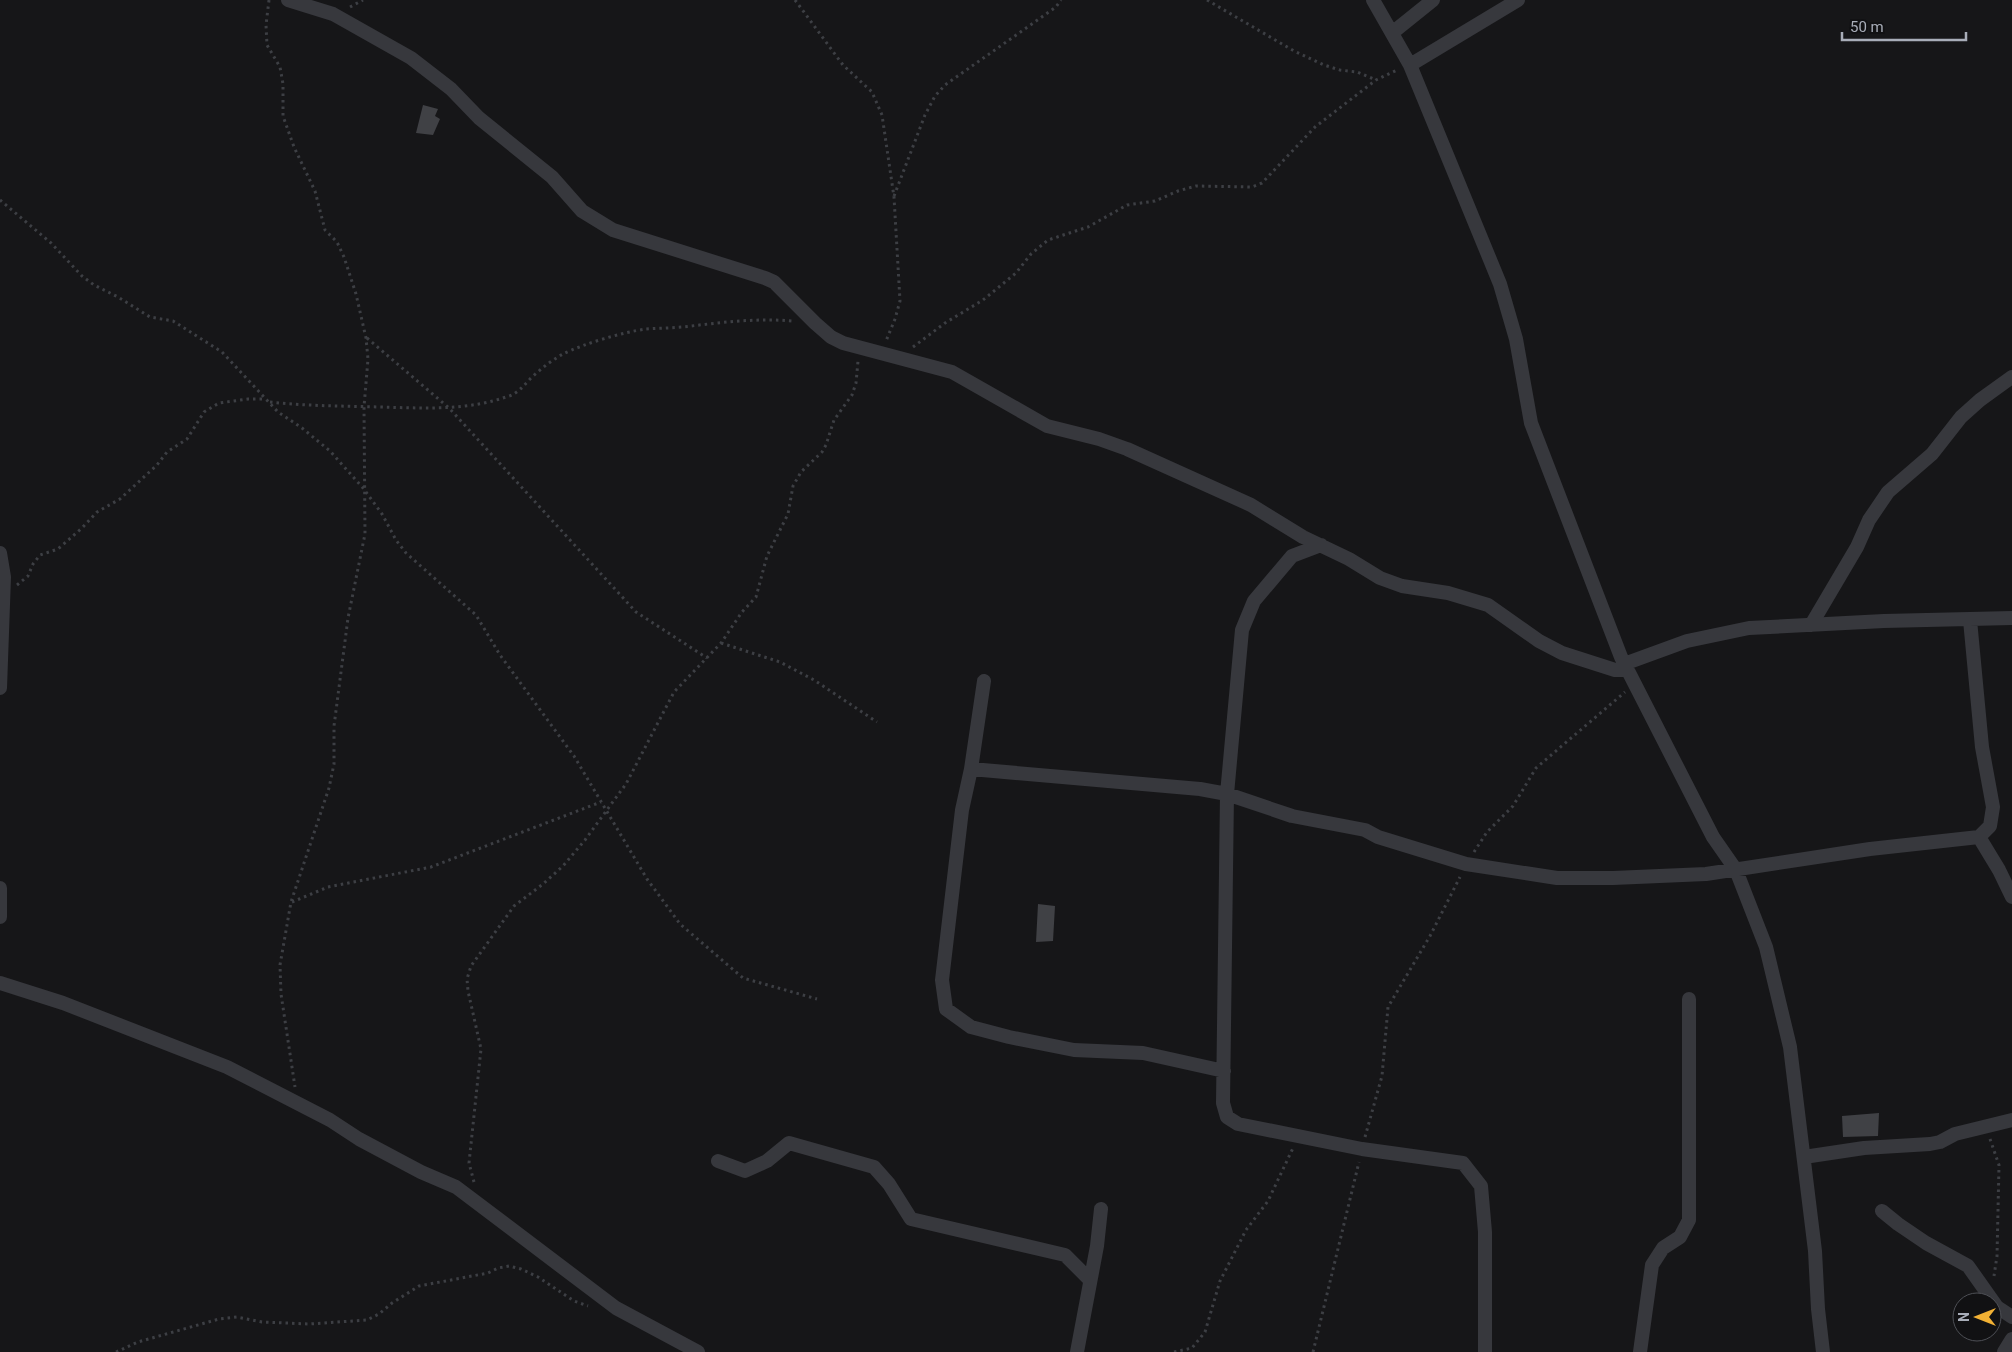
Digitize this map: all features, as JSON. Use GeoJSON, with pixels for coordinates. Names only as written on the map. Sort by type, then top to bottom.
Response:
{"type":"FeatureCollection","features":[{"type":"Feature","properties":{"kind":"street"},"geometry":{"type":"LineString","coordinates":[[288,0],[333,14],[411,58],[451,89],[479,118],[552,177],[582,211],[607,227],[774,282],[816,323],[837,340],[860,348],[952,372],[1048,426],[1108,442],[1251,505],[1304,537],[1392,583],[1448,593],[1488,605],[1539,641],[1562,652],[1615,670],[1687,641],[1749,628],[2012,618]]}},
{"type":"Feature","properties":{"kind":"street"},"geometry":{"type":"LineString","coordinates":[[1372,0],[1410,65],[1500,284],[1516,339],[1531,423],[1626,667],[1713,837],[1736,870],[1766,947],[1790,1047],[1815,1251],[1818,1309],[1823,1352]]}},
{"type":"Feature","properties":{"kind":"street"},"geometry":{"type":"LineString","coordinates":[[1392,34],[1433,0]]}},
{"type":"Feature","properties":{"kind":"street"},"geometry":{"type":"LineString","coordinates":[[1410,65],[1518,0]]}},
{"type":"Feature","properties":{"kind":"street"},"geometry":{"type":"LineString","coordinates":[[1811,625],[1846,566],[1879,503],[1898,482],[1932,454],[1968,411],[2012,377]]}},
{"type":"Feature","properties":{"kind":"street"},"geometry":{"type":"LineString","coordinates":[[1321,545],[1292,556],[1254,601],[1242,630],[1227,794],[1223,1103],[1228,1117],[1238,1124],[1362,1149],[1463,1163],[1481,1186],[1485,1232],[1485,1352]]}},
{"type":"Feature","properties":{"kind":"street"},"geometry":{"type":"LineString","coordinates":[[0,553],[4,577],[0,688]]}},
{"type":"Feature","properties":{"kind":"street"},"geometry":{"type":"LineString","coordinates":[[971,769],[1200,789],[1227,794],[1292,816],[1365,830],[1378,837],[1466,864],[1557,878],[1623,878],[1706,874],[1870,849],[1979,837],[1990,826],[1993,807],[1982,747],[1970,620]]}},
{"type":"Feature","properties":{"kind":"street"},"geometry":{"type":"LineString","coordinates":[[984,681],[971,769],[962,810],[942,980],[946,1009],[971,1027],[1009,1038],[1074,1050],[1144,1053],[1224,1071]]}},
{"type":"Feature","properties":{"kind":"street"},"geometry":{"type":"LineString","coordinates":[[1979,837],[1999,870],[2012,897]]}},
{"type":"Feature","properties":{"kind":"street"},"geometry":{"type":"LineString","coordinates":[[0,888],[0,917]]}},
{"type":"Feature","properties":{"kind":"street"},"geometry":{"type":"LineString","coordinates":[[0,983],[63,1003],[227,1067],[330,1120],[359,1139],[420,1172],[456,1187],[616,1308],[698,1352]]}},
{"type":"Feature","properties":{"kind":"street"},"geometry":{"type":"LineString","coordinates":[[1640,1352],[1652,1265],[1663,1248],[1680,1236],[1689,1220],[1689,999]]}},
{"type":"Feature","properties":{"kind":"street"},"geometry":{"type":"LineString","coordinates":[[1804,1157],[1864,1148],[1930,1144],[1985,1126],[2012,1120]]}},
{"type":"Feature","properties":{"kind":"street"},"geometry":{"type":"LineString","coordinates":[[718,1161],[745,1171],[767,1161],[789,1143],[874,1167],[888,1184],[911,1219],[1065,1255],[1090,1280]]}},
{"type":"Feature","properties":{"kind":"street"},"geometry":{"type":"LineString","coordinates":[[1077,1352],[1101,1209]]}},
{"type":"Feature","properties":{"kind":"street"},"geometry":{"type":"LineString","coordinates":[[1882,1210],[1898,1224],[1926,1243],[1968,1266],[1985,1292]]}},
{"type":"Feature","properties":{"kind":"street"},"geometry":{"type":"LineString","coordinates":[[2004,1352],[2012,1338]]}},
{"type":"Feature","properties":{"kind":"path"},"geometry":{"type":"LineString","coordinates":[[269,0],[266,25],[267,45],[280,67],[283,84],[283,116],[294,146],[315,192],[325,230],[337,242],[344,257],[356,294],[366,338],[368,359],[364,407],[363,488],[365,534],[348,618],[334,726],[334,764],[329,788],[291,902],[280,965],[281,994],[298,1105]]}},
{"type":"Feature","properties":{"kind":"path"},"geometry":{"type":"LineString","coordinates":[[795,0],[843,65],[872,92],[882,115],[894,197],[900,301],[895,319],[880,353]]}},
{"type":"Feature","properties":{"kind":"path"},"geometry":{"type":"LineString","coordinates":[[894,197],[925,115],[935,96],[945,85],[1010,41],[1056,7],[1061,0]]}},
{"type":"Feature","properties":{"kind":"path"},"geometry":{"type":"LineString","coordinates":[[1207,0],[1294,51],[1324,65],[1340,70],[1357,72],[1376,80]]}},
{"type":"Feature","properties":{"kind":"path"},"geometry":{"type":"LineString","coordinates":[[899,357],[945,323],[983,300],[1016,273],[1031,254],[1048,240],[1088,227],[1126,205],[1155,201],[1188,188],[1196,186],[1252,187],[1262,183],[1315,127],[1376,80],[1410,65]]}},
{"type":"Feature","properties":{"kind":"path"},"geometry":{"type":"LineString","coordinates":[[0,200],[40,233],[82,276],[94,285],[150,317],[173,321],[222,352],[278,412],[302,428],[330,451],[363,488],[382,514],[396,540],[406,553],[476,615],[500,655],[574,756],[647,879],[680,924],[743,978],[817,999]]}},
{"type":"Feature","properties":{"kind":"path"},"geometry":{"type":"LineString","coordinates":[[269,402],[311,406],[449,408],[475,406],[514,394],[544,366],[563,354],[589,344],[644,330],[732,321],[774,319],[816,323]]}},
{"type":"Feature","properties":{"kind":"path"},"geometry":{"type":"LineString","coordinates":[[366,338],[449,408],[636,612],[707,658]]}},
{"type":"Feature","properties":{"kind":"path"},"geometry":{"type":"LineString","coordinates":[[475,1184],[469,1163],[481,1049],[468,991],[467,979],[469,972],[514,906],[563,866],[607,810],[626,784],[674,692],[721,643],[742,612],[756,597],[767,556],[788,514],[791,494],[797,477],[822,452],[834,420],[852,395],[856,383],[860,348]]}},
{"type":"Feature","properties":{"kind":"path"},"geometry":{"type":"LineString","coordinates":[[4,592],[16,586],[28,576],[33,564],[40,555],[58,549],[82,528],[88,519],[120,499],[157,465],[167,452],[188,439],[204,412],[209,408],[220,403],[264,399]]}},
{"type":"Feature","properties":{"kind":"path"},"geometry":{"type":"LineString","coordinates":[[721,643],[780,662],[814,680],[877,722]]}},
{"type":"Feature","properties":{"kind":"path"},"geometry":{"type":"LineString","coordinates":[[1313,1352],[1362,1149],[1382,1076],[1388,1007],[1430,936],[1466,864],[1487,832],[1513,806],[1536,768],[1634,683]]}},
{"type":"Feature","properties":{"kind":"path"},"geometry":{"type":"LineString","coordinates":[[291,902],[328,888],[431,867],[601,802]]}},
{"type":"Feature","properties":{"kind":"path"},"geometry":{"type":"LineString","coordinates":[[1985,1126],[1999,1165],[1997,1256],[1991,1292]]}},
{"type":"Feature","properties":{"kind":"path"},"geometry":{"type":"LineString","coordinates":[[1174,1352],[1192,1348],[1205,1332],[1220,1281],[1246,1230],[1268,1201],[1298,1136]]}},
{"type":"Feature","properties":{"kind":"path"},"geometry":{"type":"LineString","coordinates":[[116,1352],[138,1342],[219,1319],[237,1317],[262,1322],[309,1324],[367,1320],[379,1314],[392,1303],[419,1286],[488,1273],[498,1268],[509,1266],[538,1277],[574,1301],[589,1307]]}},
{"type":"Feature","properties":{"kind":"building"},"geometry":{"type":"Polygon","coordinates":[[[423,105],[438,109],[435,116],[440,119],[433,135],[416,133],[423,105]]]}},
{"type":"Feature","properties":{"kind":"building"},"geometry":{"type":"Polygon","coordinates":[[[1038,904],[1055,906],[1053,941],[1036,942],[1038,904]]]}},
{"type":"Feature","properties":{"kind":"building"},"geometry":{"type":"Polygon","coordinates":[[[1879,1113],[1878,1136],[1843,1137],[1842,1116],[1879,1113]]]}}]}
